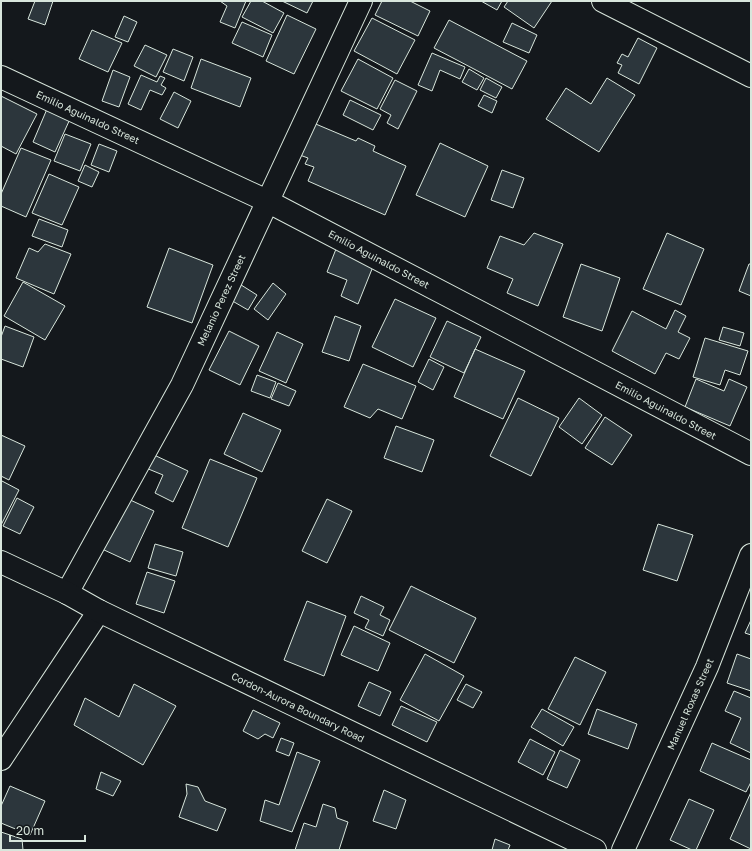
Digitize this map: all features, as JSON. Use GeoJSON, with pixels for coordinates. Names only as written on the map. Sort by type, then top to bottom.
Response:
{"type":"FeatureCollection","features":[{"type":"Feature","properties":{"kind":"street","name":"Melanio Perez Street"},"geometry":{"type":"LineString","coordinates":[[67,593],[182,385],[361,1]]}},
{"type":"Feature","properties":{"kind":"street"},"geometry":{"type":"LineString","coordinates":[[603,1],[751,76]]}},
{"type":"Feature","properties":{"kind":"street","name":"Emilio Aguinaldo Street"},"geometry":{"type":"LineString","coordinates":[[1,77],[267,201],[751,454]]}},
{"type":"Feature","properties":{"kind":"street","name":"Manuel Roxas Street"},"geometry":{"type":"LineString","coordinates":[[623,850],[707,667],[751,555]]}},
{"type":"Feature","properties":{"kind":"street","name":"Cordon-Aurora Boundary Road"},"geometry":{"type":"LineString","coordinates":[[1,562],[67,593],[99,611],[596,850]]}},
{"type":"Feature","properties":{"kind":"street"},"geometry":{"type":"LineString","coordinates":[[1,759],[99,611]]}},
{"type":"Feature","properties":{"kind":"building"},"geometry":{"type":"Polygon","coordinates":[[[35,1],[53,1],[45,25],[28,19],[35,1]]]}},
{"type":"Feature","properties":{"kind":"building"},"geometry":{"type":"Polygon","coordinates":[[[220,1],[246,1],[235,28],[220,22],[227,6],[220,1]]]}},
{"type":"Feature","properties":{"kind":"building"},"geometry":{"type":"Polygon","coordinates":[[[251,1],[262,1],[284,13],[273,33],[242,17],[251,1]]]}},
{"type":"Feature","properties":{"kind":"building"},"geometry":{"type":"Polygon","coordinates":[[[282,1],[313,1],[307,13],[282,1]]]}},
{"type":"Feature","properties":{"kind":"building"},"geometry":{"type":"Polygon","coordinates":[[[382,1],[410,1],[430,11],[418,36],[375,15],[382,1]]]}},
{"type":"Feature","properties":{"kind":"building"},"geometry":{"type":"Polygon","coordinates":[[[481,1],[502,1],[497,10],[481,1]]]}},
{"type":"Feature","properties":{"kind":"building"},"geometry":{"type":"Polygon","coordinates":[[[508,1],[552,1],[534,28],[504,7],[508,1]]]}},
{"type":"Feature","properties":{"kind":"building"},"geometry":{"type":"Polygon","coordinates":[[[287,15],[316,29],[294,74],[266,61],[287,15]]]}},
{"type":"Feature","properties":{"kind":"building"},"geometry":{"type":"Polygon","coordinates":[[[124,16],[137,22],[128,42],[115,37],[124,16]]]}},
{"type":"Feature","properties":{"kind":"building"},"geometry":{"type":"Polygon","coordinates":[[[372,18],[415,40],[397,74],[354,51],[372,18]]]}},
{"type":"Feature","properties":{"kind":"building"},"geometry":{"type":"Polygon","coordinates":[[[449,20],[527,61],[512,89],[434,48],[449,20]]]}},
{"type":"Feature","properties":{"kind":"building"},"geometry":{"type":"Polygon","coordinates":[[[242,22],[272,35],[263,57],[232,43],[242,22]]]}},
{"type":"Feature","properties":{"kind":"building"},"geometry":{"type":"Polygon","coordinates":[[[512,23],[537,35],[529,53],[503,42],[512,23]]]}},
{"type":"Feature","properties":{"kind":"building"},"geometry":{"type":"Polygon","coordinates":[[[92,30],[122,43],[108,72],[79,59],[92,30]]]}},
{"type":"Feature","properties":{"kind":"building"},"geometry":{"type":"Polygon","coordinates":[[[638,38],[657,48],[639,84],[618,73],[622,65],[617,63],[622,54],[628,57],[638,38]]]}},
{"type":"Feature","properties":{"kind":"building"},"geometry":{"type":"Polygon","coordinates":[[[145,45],[167,55],[156,77],[134,66],[145,45]]]}},
{"type":"Feature","properties":{"kind":"building"},"geometry":{"type":"Polygon","coordinates":[[[173,49],[193,57],[184,81],[163,72],[173,49]]]}},
{"type":"Feature","properties":{"kind":"building"},"geometry":{"type":"Polygon","coordinates":[[[432,53],[465,67],[460,79],[440,70],[432,91],[418,85],[432,53]]]}},
{"type":"Feature","properties":{"kind":"building"},"geometry":{"type":"Polygon","coordinates":[[[201,59],[251,78],[240,107],[191,88],[201,59]]]}},
{"type":"Feature","properties":{"kind":"building"},"geometry":{"type":"Polygon","coordinates":[[[358,59],[393,78],[377,109],[341,91],[358,59]]]}},
{"type":"Feature","properties":{"kind":"building"},"geometry":{"type":"Polygon","coordinates":[[[469,69],[484,78],[477,90],[462,82],[469,69]]]}},
{"type":"Feature","properties":{"kind":"building"},"geometry":{"type":"Polygon","coordinates":[[[113,70],[130,77],[119,107],[102,101],[113,70]]]}},
{"type":"Feature","properties":{"kind":"building"},"geometry":{"type":"Polygon","coordinates":[[[141,75],[157,82],[160,76],[165,78],[161,85],[166,88],[162,95],[150,90],[141,110],[128,104],[141,75]]]}},
{"type":"Feature","properties":{"kind":"building"},"geometry":{"type":"Polygon","coordinates":[[[486,78],[502,87],[496,98],[480,90],[486,78]]]}},
{"type":"Feature","properties":{"kind":"building"},"geometry":{"type":"Polygon","coordinates":[[[607,78],[635,95],[599,152],[546,119],[566,88],[591,104],[607,78]]]}},
{"type":"Feature","properties":{"kind":"building"},"geometry":{"type":"Polygon","coordinates":[[[395,80],[417,91],[398,129],[387,123],[391,115],[380,109],[395,80]]]}},
{"type":"Feature","properties":{"kind":"building"},"geometry":{"type":"Polygon","coordinates":[[[174,92],[191,101],[178,128],[160,119],[174,92]]]}},
{"type":"Feature","properties":{"kind":"building"},"geometry":{"type":"Polygon","coordinates":[[[484,95],[497,101],[492,113],[478,106],[484,95]]]}},
{"type":"Feature","properties":{"kind":"building"},"geometry":{"type":"Polygon","coordinates":[[[1,96],[37,114],[16,154],[1,146],[1,96]]]}},
{"type":"Feature","properties":{"kind":"building"},"geometry":{"type":"Polygon","coordinates":[[[350,100],[381,115],[373,130],[343,115],[350,100]]]}},
{"type":"Feature","properties":{"kind":"building"},"geometry":{"type":"Polygon","coordinates":[[[47,109],[70,119],[55,152],[33,142],[47,109]]]}},
{"type":"Feature","properties":{"kind":"building"},"geometry":{"type":"Polygon","coordinates":[[[311,122],[356,141],[358,138],[375,146],[373,151],[406,166],[385,215],[308,181],[314,167],[305,164],[308,158],[297,154],[311,122]]]}},
{"type":"Feature","properties":{"kind":"building"},"geometry":{"type":"Polygon","coordinates":[[[65,134],[91,144],[80,171],[54,161],[65,134]]]}},
{"type":"Feature","properties":{"kind":"building"},"geometry":{"type":"Polygon","coordinates":[[[440,143],[488,166],[465,217],[416,195],[440,143]]]}},
{"type":"Feature","properties":{"kind":"building"},"geometry":{"type":"Polygon","coordinates":[[[99,144],[117,151],[109,172],[91,165],[99,144]]]}},
{"type":"Feature","properties":{"kind":"building"},"geometry":{"type":"Polygon","coordinates":[[[21,148],[51,160],[26,217],[1,206],[1,194],[21,148]]]}},
{"type":"Feature","properties":{"kind":"building"},"geometry":{"type":"Polygon","coordinates":[[[85,165],[99,172],[92,187],[78,181],[85,165]]]}},
{"type":"Feature","properties":{"kind":"building"},"geometry":{"type":"Polygon","coordinates":[[[502,170],[524,178],[513,208],[491,200],[502,170]]]}},
{"type":"Feature","properties":{"kind":"building"},"geometry":{"type":"Polygon","coordinates":[[[49,174],[79,187],[62,225],[32,213],[49,174]]]}},
{"type":"Feature","properties":{"kind":"building"},"geometry":{"type":"Polygon","coordinates":[[[39,219],[68,230],[62,247],[32,236],[39,219]]]}},
{"type":"Feature","properties":{"kind":"building"},"geometry":{"type":"Polygon","coordinates":[[[534,233],[563,244],[538,306],[507,293],[513,279],[487,268],[500,236],[524,245],[534,233]]]}},
{"type":"Feature","properties":{"kind":"building"},"geometry":{"type":"Polygon","coordinates":[[[667,233],[704,249],[681,305],[643,289],[667,233]]]}},
{"type":"Feature","properties":{"kind":"building"},"geometry":{"type":"Polygon","coordinates":[[[45,244],[71,254],[54,294],[16,278],[29,248],[38,252],[45,244]]]}},
{"type":"Feature","properties":{"kind":"building"},"geometry":{"type":"Polygon","coordinates":[[[169,248],[213,265],[192,323],[147,307],[169,248]]]}},
{"type":"Feature","properties":{"kind":"building"},"geometry":{"type":"Polygon","coordinates":[[[336,249],[374,264],[358,304],[341,296],[347,280],[327,272],[336,249]]]}},
{"type":"Feature","properties":{"kind":"building"},"geometry":{"type":"Polygon","coordinates":[[[581,264],[620,278],[602,331],[563,317],[581,264]]]}},
{"type":"Feature","properties":{"kind":"building"},"geometry":{"type":"Polygon","coordinates":[[[749,264],[751,264],[751,296],[739,291],[749,264]]]}},
{"type":"Feature","properties":{"kind":"building"},"geometry":{"type":"Polygon","coordinates":[[[23,282],[65,306],[45,340],[4,316],[23,282]]]}},
{"type":"Feature","properties":{"kind":"building"},"geometry":{"type":"Polygon","coordinates":[[[238,283],[257,295],[248,310],[229,299],[238,283]]]}},
{"type":"Feature","properties":{"kind":"building"},"geometry":{"type":"Polygon","coordinates":[[[273,283],[286,294],[268,320],[254,309],[273,283]]]}},
{"type":"Feature","properties":{"kind":"building"},"geometry":{"type":"Polygon","coordinates":[[[395,299],[436,318],[413,367],[372,347],[395,299]]]}},
{"type":"Feature","properties":{"kind":"building"},"geometry":{"type":"Polygon","coordinates":[[[675,310],[686,316],[678,332],[690,338],[679,359],[666,353],[655,374],[612,351],[632,311],[666,329],[675,310]]]}},
{"type":"Feature","properties":{"kind":"building"},"geometry":{"type":"Polygon","coordinates":[[[335,316],[361,326],[349,361],[322,352],[335,316]]]}},
{"type":"Feature","properties":{"kind":"building"},"geometry":{"type":"Polygon","coordinates":[[[447,321],[481,337],[464,373],[430,357],[447,321]]]}},
{"type":"Feature","properties":{"kind":"building"},"geometry":{"type":"Polygon","coordinates":[[[5,326],[34,337],[23,367],[1,359],[1,337],[5,326]]]}},
{"type":"Feature","properties":{"kind":"building"},"geometry":{"type":"Polygon","coordinates":[[[723,327],[744,333],[740,346],[719,340],[723,327]]]}},
{"type":"Feature","properties":{"kind":"building"},"geometry":{"type":"Polygon","coordinates":[[[229,331],[259,346],[240,385],[209,370],[229,331]]]}},
{"type":"Feature","properties":{"kind":"building"},"geometry":{"type":"Polygon","coordinates":[[[277,332],[303,344],[286,383],[259,371],[277,332]]]}},
{"type":"Feature","properties":{"kind":"building"},"geometry":{"type":"Polygon","coordinates":[[[705,338],[748,351],[740,375],[725,370],[720,385],[693,377],[705,338]]]}},
{"type":"Feature","properties":{"kind":"building"},"geometry":{"type":"Polygon","coordinates":[[[475,349],[525,371],[503,419],[454,397],[475,349]]]}},
{"type":"Feature","properties":{"kind":"building"},"geometry":{"type":"Polygon","coordinates":[[[429,359],[444,367],[433,390],[418,382],[429,359]]]}},
{"type":"Feature","properties":{"kind":"building"},"geometry":{"type":"Polygon","coordinates":[[[363,364],[416,386],[402,419],[378,409],[370,418],[344,407],[363,364]]]}},
{"type":"Feature","properties":{"kind":"building"},"geometry":{"type":"Polygon","coordinates":[[[257,375],[276,382],[270,398],[251,391],[257,375]]]}},
{"type":"Feature","properties":{"kind":"building"},"geometry":{"type":"Polygon","coordinates":[[[696,379],[724,391],[729,379],[747,387],[730,426],[685,407],[696,379]]]}},
{"type":"Feature","properties":{"kind":"building"},"geometry":{"type":"Polygon","coordinates":[[[278,383],[296,391],[289,406],[271,399],[278,383]]]}},
{"type":"Feature","properties":{"kind":"building"},"geometry":{"type":"Polygon","coordinates":[[[518,398],[559,418],[531,476],[490,456],[518,398]]]}},
{"type":"Feature","properties":{"kind":"building"},"geometry":{"type":"Polygon","coordinates":[[[579,398],[602,415],[582,444],[559,427],[579,398]]]}},
{"type":"Feature","properties":{"kind":"building"},"geometry":{"type":"Polygon","coordinates":[[[243,413],[281,430],[262,472],[224,454],[243,413]]]}},
{"type":"Feature","properties":{"kind":"building"},"geometry":{"type":"Polygon","coordinates":[[[605,417],[632,435],[612,465],[585,448],[605,417]]]}},
{"type":"Feature","properties":{"kind":"building"},"geometry":{"type":"Polygon","coordinates":[[[396,426],[434,440],[422,472],[384,458],[396,426]]]}},
{"type":"Feature","properties":{"kind":"building"},"geometry":{"type":"Polygon","coordinates":[[[1,435],[25,446],[9,480],[1,476],[1,435]]]}},
{"type":"Feature","properties":{"kind":"building"},"geometry":{"type":"Polygon","coordinates":[[[152,454],[188,471],[173,502],[155,493],[163,475],[146,468],[152,454]]]}},
{"type":"Feature","properties":{"kind":"building"},"geometry":{"type":"Polygon","coordinates":[[[210,459],[257,478],[228,547],[182,528],[210,459]]]}},
{"type":"Feature","properties":{"kind":"building"},"geometry":{"type":"Polygon","coordinates":[[[2,481],[19,490],[1,525],[1,483],[2,481]]]}},
{"type":"Feature","properties":{"kind":"building"},"geometry":{"type":"Polygon","coordinates":[[[17,498],[34,507],[20,534],[3,526],[17,498]]]}},
{"type":"Feature","properties":{"kind":"building"},"geometry":{"type":"Polygon","coordinates":[[[126,498],[154,511],[130,562],[102,549],[126,498]]]}},
{"type":"Feature","properties":{"kind":"building"},"geometry":{"type":"Polygon","coordinates":[[[327,499],[352,511],[327,563],[302,551],[327,499]]]}},
{"type":"Feature","properties":{"kind":"building"},"geometry":{"type":"Polygon","coordinates":[[[658,524],[693,535],[677,581],[643,570],[658,524]]]}},
{"type":"Feature","properties":{"kind":"building"},"geometry":{"type":"Polygon","coordinates":[[[155,544],[183,552],[176,576],[148,568],[155,544]]]}},
{"type":"Feature","properties":{"kind":"building"},"geometry":{"type":"Polygon","coordinates":[[[147,572],[175,581],[164,613],[136,604],[147,572]]]}},
{"type":"Feature","properties":{"kind":"building"},"geometry":{"type":"Polygon","coordinates":[[[411,586],[476,618],[454,663],[389,630],[411,586]]]}},
{"type":"Feature","properties":{"kind":"building"},"geometry":{"type":"Polygon","coordinates":[[[361,596],[384,607],[380,615],[390,620],[383,636],[365,628],[369,620],[354,613],[361,596]]]}},
{"type":"Feature","properties":{"kind":"building"},"geometry":{"type":"Polygon","coordinates":[[[307,601],[346,616],[324,676],[284,660],[307,601]]]}},
{"type":"Feature","properties":{"kind":"building"},"geometry":{"type":"Polygon","coordinates":[[[751,620],[751,635],[745,633],[751,620]]]}},
{"type":"Feature","properties":{"kind":"building"},"geometry":{"type":"Polygon","coordinates":[[[354,626],[390,643],[378,671],[341,655],[354,626]]]}},
{"type":"Feature","properties":{"kind":"building"},"geometry":{"type":"Polygon","coordinates":[[[425,654],[464,676],[439,721],[400,700],[425,654]]]}},
{"type":"Feature","properties":{"kind":"building"},"geometry":{"type":"Polygon","coordinates":[[[737,654],[751,659],[751,691],[727,683],[737,654]]]}},
{"type":"Feature","properties":{"kind":"building"},"geometry":{"type":"Polygon","coordinates":[[[575,657],[606,672],[580,725],[548,709],[575,657]]]}},
{"type":"Feature","properties":{"kind":"building"},"geometry":{"type":"Polygon","coordinates":[[[369,682],[391,692],[380,716],[358,706],[369,682]]]}},
{"type":"Feature","properties":{"kind":"building"},"geometry":{"type":"Polygon","coordinates":[[[134,684],[176,706],[143,765],[74,725],[85,698],[119,717],[134,684]]]}},
{"type":"Feature","properties":{"kind":"building"},"geometry":{"type":"Polygon","coordinates":[[[466,684],[482,692],[473,708],[457,700],[466,684]]]}},
{"type":"Feature","properties":{"kind":"building"},"geometry":{"type":"Polygon","coordinates":[[[734,691],[751,698],[751,753],[730,743],[741,718],[725,711],[734,691]]]}},
{"type":"Feature","properties":{"kind":"building"},"geometry":{"type":"Polygon","coordinates":[[[401,706],[437,722],[427,742],[392,725],[401,706]]]}},
{"type":"Feature","properties":{"kind":"building"},"geometry":{"type":"Polygon","coordinates":[[[542,709],[574,727],[563,746],[531,727],[542,709]]]}},
{"type":"Feature","properties":{"kind":"building"},"geometry":{"type":"Polygon","coordinates":[[[597,709],[637,724],[628,749],[588,734],[597,709]]]}},
{"type":"Feature","properties":{"kind":"building"},"geometry":{"type":"Polygon","coordinates":[[[253,710],[280,723],[273,738],[265,734],[258,739],[243,731],[253,710]]]}},
{"type":"Feature","properties":{"kind":"building"},"geometry":{"type":"Polygon","coordinates":[[[281,738],[294,743],[289,756],[276,751],[281,738]]]}},
{"type":"Feature","properties":{"kind":"building"},"geometry":{"type":"Polygon","coordinates":[[[530,739],[555,752],[543,775],[518,762],[530,739]]]}},
{"type":"Feature","properties":{"kind":"building"},"geometry":{"type":"Polygon","coordinates":[[[712,743],[751,760],[751,782],[746,792],[700,771],[712,743]]]}},
{"type":"Feature","properties":{"kind":"building"},"geometry":{"type":"Polygon","coordinates":[[[560,750],[580,760],[567,788],[547,779],[560,750]]]}},
{"type":"Feature","properties":{"kind":"building"},"geometry":{"type":"Polygon","coordinates":[[[297,752],[320,761],[292,832],[260,821],[265,800],[279,805],[297,752]]]}},
{"type":"Feature","properties":{"kind":"building"},"geometry":{"type":"Polygon","coordinates":[[[101,772],[121,781],[113,796],[96,789],[101,772]]]}},
{"type":"Feature","properties":{"kind":"building"},"geometry":{"type":"Polygon","coordinates":[[[186,784],[198,787],[205,801],[226,809],[217,831],[179,817],[187,794],[186,784]]]}},
{"type":"Feature","properties":{"kind":"building"},"geometry":{"type":"Polygon","coordinates":[[[10,786],[45,801],[30,835],[1,823],[1,806],[10,786]]]}},
{"type":"Feature","properties":{"kind":"building"},"geometry":{"type":"Polygon","coordinates":[[[384,790],[406,800],[396,829],[373,821],[384,790]]]}},
{"type":"Feature","properties":{"kind":"building"},"geometry":{"type":"Polygon","coordinates":[[[751,792],[751,849],[730,839],[751,792]]]}},
{"type":"Feature","properties":{"kind":"building"},"geometry":{"type":"Polygon","coordinates":[[[689,799],[714,810],[696,850],[692,850],[670,840],[689,799]]]}},
{"type":"Feature","properties":{"kind":"building"},"geometry":{"type":"Polygon","coordinates":[[[323,804],[335,808],[337,818],[348,822],[339,850],[295,850],[304,823],[316,827],[323,804]]]}},
{"type":"Feature","properties":{"kind":"building"},"geometry":{"type":"Polygon","coordinates":[[[1,832],[22,839],[23,850],[1,850],[1,832]]]}},
{"type":"Feature","properties":{"kind":"building"},"geometry":{"type":"Polygon","coordinates":[[[495,839],[510,845],[508,850],[492,850],[495,839]]]}}]}
